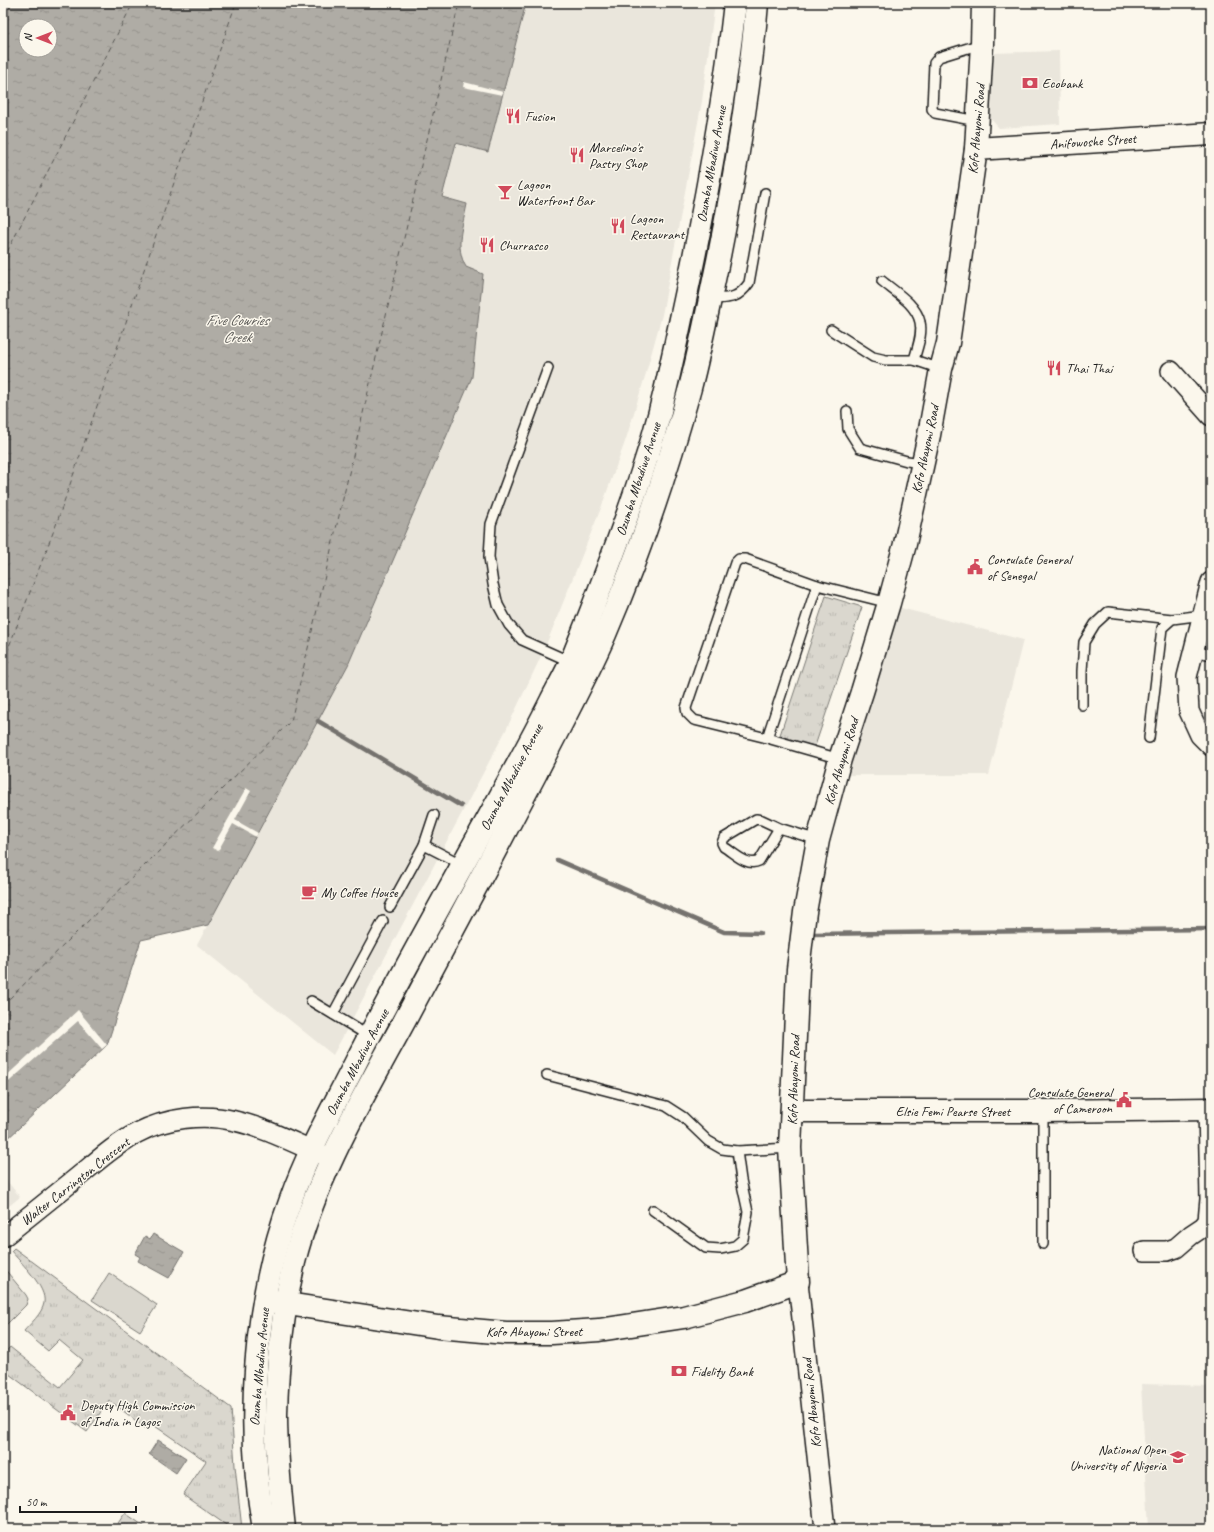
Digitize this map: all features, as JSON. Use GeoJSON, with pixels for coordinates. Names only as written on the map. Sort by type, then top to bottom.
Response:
{"type":"FeatureCollection","features":[{"type":"Feature","properties":{"kind":"main road","name":"Ozumba Mbadiwe Avenue"},"geometry":{"type":"LineString","coordinates":[[264,1529],[256,1472],[254,1432],[259,1341],[265,1301],[275,1254],[290,1202],[310,1150],[369,1036],[463,865],[571,662],[622,532],[643,470],[668,378],[709,181],[720,117],[735,3]]}},
{"type":"Feature","properties":{"kind":"main road","name":"Ozumba Mbadiwe Avenue"},"geometry":{"type":"LineString","coordinates":[[284,1529],[279,1477],[276,1416],[280,1355],[286,1304],[295,1260],[308,1219],[332,1159],[367,1089],[492,859],[574,698],[605,634],[642,540],[669,459],[690,386],[710,299],[729,205],[745,109],[757,3]]}},
{"type":"Feature","properties":{"kind":"main road","name":"Kofo Abayomi Road"},"geometry":{"type":"LineString","coordinates":[[798,1282],[790,1148],[798,969],[805,912],[818,840],[840,759],[889,603],[905,544],[941,369],[948,343],[976,149],[983,3]]}},
{"type":"Feature","properties":{"kind":"main road","name":"Anifowoshe Street"},"geometry":{"type":"LineString","coordinates":[[976,149],[1211,134]]}},
{"type":"Feature","properties":{"kind":"main road","name":"Elsie Femi Pearse Street"},"geometry":{"type":"LineString","coordinates":[[792,1111],[1043,1111],[1210,1109]]}},
{"type":"Feature","properties":{"kind":"main road","name":"Kofo Abayomi Street"},"geometry":{"type":"LineString","coordinates":[[265,1301],[446,1328],[506,1333],[560,1332],[599,1330],[684,1317],[745,1301],[798,1282]]}},
{"type":"Feature","properties":{"kind":"street"},"geometry":{"type":"LineString","coordinates":[[1171,371],[1211,416]]}},
{"type":"Feature","properties":{"kind":"street"},"geometry":{"type":"LineString","coordinates":[[1211,582],[1203,615],[1202,653],[1187,677],[1189,711],[1200,736],[1211,746]]}},
{"type":"Feature","properties":{"kind":"street"},"geometry":{"type":"LineString","coordinates":[[1144,1251],[1167,1251],[1176,1248],[1191,1235],[1204,1227],[1208,1221],[1210,1199],[1210,1109]]}},
{"type":"Feature","properties":{"kind":"street","name":"Walter Carrington Crescent"},"geometry":{"type":"LineString","coordinates":[[3,1237],[112,1149],[137,1133],[165,1122],[189,1118],[212,1118],[234,1121],[253,1126],[332,1159]]}},
{"type":"Feature","properties":{"kind":"street","name":"Kofo Abayomi Road"},"geometry":{"type":"LineString","coordinates":[[798,1282],[825,1529]]}},
{"type":"Feature","properties":{"kind":"lane"},"geometry":{"type":"LineString","coordinates":[[977,121],[935,113],[932,109],[934,63],[939,57],[982,44]]}},
{"type":"Feature","properties":{"kind":"lane"},"geometry":{"type":"LineString","coordinates":[[710,299],[734,297],[744,290],[749,283],[765,193]]}},
{"type":"Feature","properties":{"kind":"lane"},"geometry":{"type":"LineString","coordinates":[[882,280],[915,310],[920,323],[920,336],[914,360]]}},
{"type":"Feature","properties":{"kind":"lane"},"geometry":{"type":"LineString","coordinates":[[831,330],[873,357],[886,360],[914,360],[941,369]]}},
{"type":"Feature","properties":{"kind":"lane"},"geometry":{"type":"LineString","coordinates":[[548,368],[492,524],[489,556],[498,605],[509,625],[522,640],[571,662]]}},
{"type":"Feature","properties":{"kind":"lane"},"geometry":{"type":"LineString","coordinates":[[847,411],[848,429],[860,448],[907,461],[922,463]]}},
{"type":"Feature","properties":{"kind":"lane"},"geometry":{"type":"LineString","coordinates":[[840,759],[767,738],[694,720],[687,713],[686,708],[735,563],[739,559],[745,559],[817,585],[889,603]]}},
{"type":"Feature","properties":{"kind":"lane"},"geometry":{"type":"LineString","coordinates":[[767,738],[817,585]]}},
{"type":"Feature","properties":{"kind":"lane"},"geometry":{"type":"LineString","coordinates":[[1082,705],[1084,642],[1095,624],[1108,612],[1172,619],[1203,615]]}},
{"type":"Feature","properties":{"kind":"lane"},"geometry":{"type":"LineString","coordinates":[[1149,738],[1162,628],[1172,619]]}},
{"type":"Feature","properties":{"kind":"lane"},"geometry":{"type":"LineString","coordinates":[[390,907],[424,845],[434,815]]}},
{"type":"Feature","properties":{"kind":"lane"},"geometry":{"type":"LineString","coordinates":[[779,828],[759,861],[754,864],[748,863],[724,847],[722,842],[724,838],[756,819],[818,840]]}},
{"type":"Feature","properties":{"kind":"lane"},"geometry":{"type":"LineString","coordinates":[[424,845],[463,865]]}},
{"type":"Feature","properties":{"kind":"lane"},"geometry":{"type":"LineString","coordinates":[[333,1014],[383,921]]}},
{"type":"Feature","properties":{"kind":"lane"},"geometry":{"type":"LineString","coordinates":[[311,1001],[369,1036]]}},
{"type":"Feature","properties":{"kind":"lane"},"geometry":{"type":"LineString","coordinates":[[547,1075],[666,1106],[683,1117],[708,1141],[722,1149],[737,1151],[790,1148]]}},
{"type":"Feature","properties":{"kind":"lane"},"geometry":{"type":"LineString","coordinates":[[1043,1111],[1043,1244]]}},
{"type":"Feature","properties":{"kind":"lane"},"geometry":{"type":"LineString","coordinates":[[653,1210],[706,1248],[720,1250],[735,1246],[743,1239],[748,1212],[741,1180],[737,1151]]}},
{"type":"Feature","properties":{"kind":"shaded area"},"geometry":{"type":"Polygon","coordinates":[[[526,3],[715,3],[702,101],[662,315],[626,439],[601,508],[544,650],[506,730],[333,1055],[197,945],[348,665],[472,377],[466,267],[460,257],[459,247],[467,204],[442,197],[456,143],[488,151],[526,3]]]}},
{"type":"Feature","properties":{"kind":"shaded area"},"geometry":{"type":"Polygon","coordinates":[[[1059,51],[1060,124],[999,128],[989,117],[994,53],[1059,51]]]}},
{"type":"Feature","properties":{"kind":"shaded area"},"geometry":{"type":"Polygon","coordinates":[[[897,607],[1023,640],[989,775],[843,775],[897,607]]]}},
{"type":"Feature","properties":{"kind":"shaded area"},"geometry":{"type":"Polygon","coordinates":[[[3,1176],[20,1197],[3,1211],[3,1176]]]}},
{"type":"Feature","properties":{"kind":"shaded area","name":"National Open University of Nigeria"},"geometry":{"type":"Polygon","coordinates":[[[1141,1384],[1211,1386],[1211,1529],[1149,1529],[1141,1384]]]}},
{"type":"Feature","properties":{"kind":"green space"},"geometry":{"type":"Polygon","coordinates":[[[826,596],[862,607],[815,746],[779,738],[826,596]]]}},
{"type":"Feature","properties":{"kind":"green space"},"geometry":{"type":"Polygon","coordinates":[[[14,1248],[231,1408],[235,1466],[242,1529],[228,1529],[229,1527],[183,1495],[206,1461],[152,1424],[148,1430],[109,1400],[87,1432],[5,1371],[3,1372],[3,1355],[10,1347],[60,1387],[83,1360],[59,1340],[48,1351],[24,1331],[41,1311],[44,1303],[44,1297],[38,1283],[11,1251],[14,1248]]]}},
{"type":"Feature","properties":{"kind":"green space"},"geometry":{"type":"Polygon","coordinates":[[[3,1267],[28,1299],[26,1305],[3,1328],[3,1267]]]}},
{"type":"Feature","properties":{"kind":"green space"},"geometry":{"type":"Polygon","coordinates":[[[109,1273],[157,1305],[140,1331],[92,1300],[109,1273]]]}},
{"type":"Feature","properties":{"kind":"green space"},"geometry":{"type":"Polygon","coordinates":[[[125,1513],[148,1529],[114,1529],[125,1513]]]}},
{"type":"Feature","properties":{"kind":"water","name":"Five Cowries Creek"},"geometry":{"type":"Polygon","coordinates":[[[3,3],[526,3],[488,152],[456,143],[442,197],[467,204],[460,236],[462,259],[466,267],[483,274],[472,377],[348,665],[208,925],[141,940],[107,1045],[3,1143],[3,3]]]}},
{"type":"Feature","properties":{"kind":"water"},"geometry":{"type":"Polygon","coordinates":[[[153,1234],[184,1252],[169,1278],[138,1261],[140,1257],[135,1254],[145,1236],[150,1239],[153,1234]]]}},
{"type":"Feature","properties":{"kind":"water"},"geometry":{"type":"Polygon","coordinates":[[[158,1440],[186,1458],[176,1473],[149,1454],[158,1440]]]}},
{"type":"Feature","properties":{"kind":"pier"},"geometry":{"type":"Polygon","coordinates":[[[464,82],[503,92],[502,95],[463,87],[464,82]]]}},
{"type":"Feature","properties":{"kind":"pier"},"geometry":{"type":"Polygon","coordinates":[[[246,788],[251,791],[235,820],[258,833],[256,837],[233,824],[218,851],[212,848],[246,788]]]}},
{"type":"Feature","properties":{"kind":"pier"},"geometry":{"type":"Polygon","coordinates":[[[78,1010],[107,1045],[102,1049],[78,1021],[3,1087],[3,1079],[78,1010]]]}},
{"type":"Feature","properties":{"kind":"waterway"},"geometry":{"type":"LineString","coordinates":[[318,721],[461,806]]}},
{"type":"Feature","properties":{"kind":"waterway"},"geometry":{"type":"LineString","coordinates":[[557,860],[724,932],[760,933]]}},
{"type":"Feature","properties":{"kind":"waterway"},"geometry":{"type":"LineString","coordinates":[[812,934],[1211,929]]}},
{"type":"Feature","properties":{"kind":"ferry route"},"geometry":{"type":"LineString","coordinates":[[3,260],[133,3]]}},
{"type":"Feature","properties":{"kind":"ferry route"},"geometry":{"type":"LineString","coordinates":[[3,662],[56,525],[236,3]]}},
{"type":"Feature","properties":{"kind":"ferry route"},"geometry":{"type":"LineString","coordinates":[[3,1005],[291,721],[459,3]]}},
{"type":"Feature","properties":{"kind":"place","name":"Ecobank"},"geometry":{"type":"Point","coordinates":[1030,83]}},
{"type":"Feature","properties":{"kind":"place","name":"Fusion"},"geometry":{"type":"Point","coordinates":[513,116]}},
{"type":"Feature","properties":{"kind":"place","name":"Marcelino's Pastry Shop"},"geometry":{"type":"Point","coordinates":[577,155]}},
{"type":"Feature","properties":{"kind":"place","name":"Lagoon Waterfront Bar"},"geometry":{"type":"Point","coordinates":[505,192]}},
{"type":"Feature","properties":{"kind":"place","name":"Lagoon Restaurant"},"geometry":{"type":"Point","coordinates":[618,226]}},
{"type":"Feature","properties":{"kind":"place","name":"Churrasco"},"geometry":{"type":"Point","coordinates":[487,245]}},
{"type":"Feature","properties":{"kind":"place","name":"Thai Thai"},"geometry":{"type":"Point","coordinates":[1054,368]}},
{"type":"Feature","properties":{"kind":"place","name":"Consulate General of Senegal"},"geometry":{"type":"Point","coordinates":[975,567]}},
{"type":"Feature","properties":{"kind":"place","name":"My Coffee House"},"geometry":{"type":"Point","coordinates":[309,892]}},
{"type":"Feature","properties":{"kind":"place","name":"Consulate General of Cameroon"},"geometry":{"type":"Point","coordinates":[1124,1100]}},
{"type":"Feature","properties":{"kind":"place","name":"Fidelity Bank"},"geometry":{"type":"Point","coordinates":[679,1371]}},
{"type":"Feature","properties":{"kind":"place","name":"Deputy High Commission of India in Lagos"},"geometry":{"type":"Point","coordinates":[68,1413]}},
{"type":"Feature","properties":{"kind":"place","name":"National Open University of Nigeria"},"geometry":{"type":"Point","coordinates":[1178,1457]}}]}
